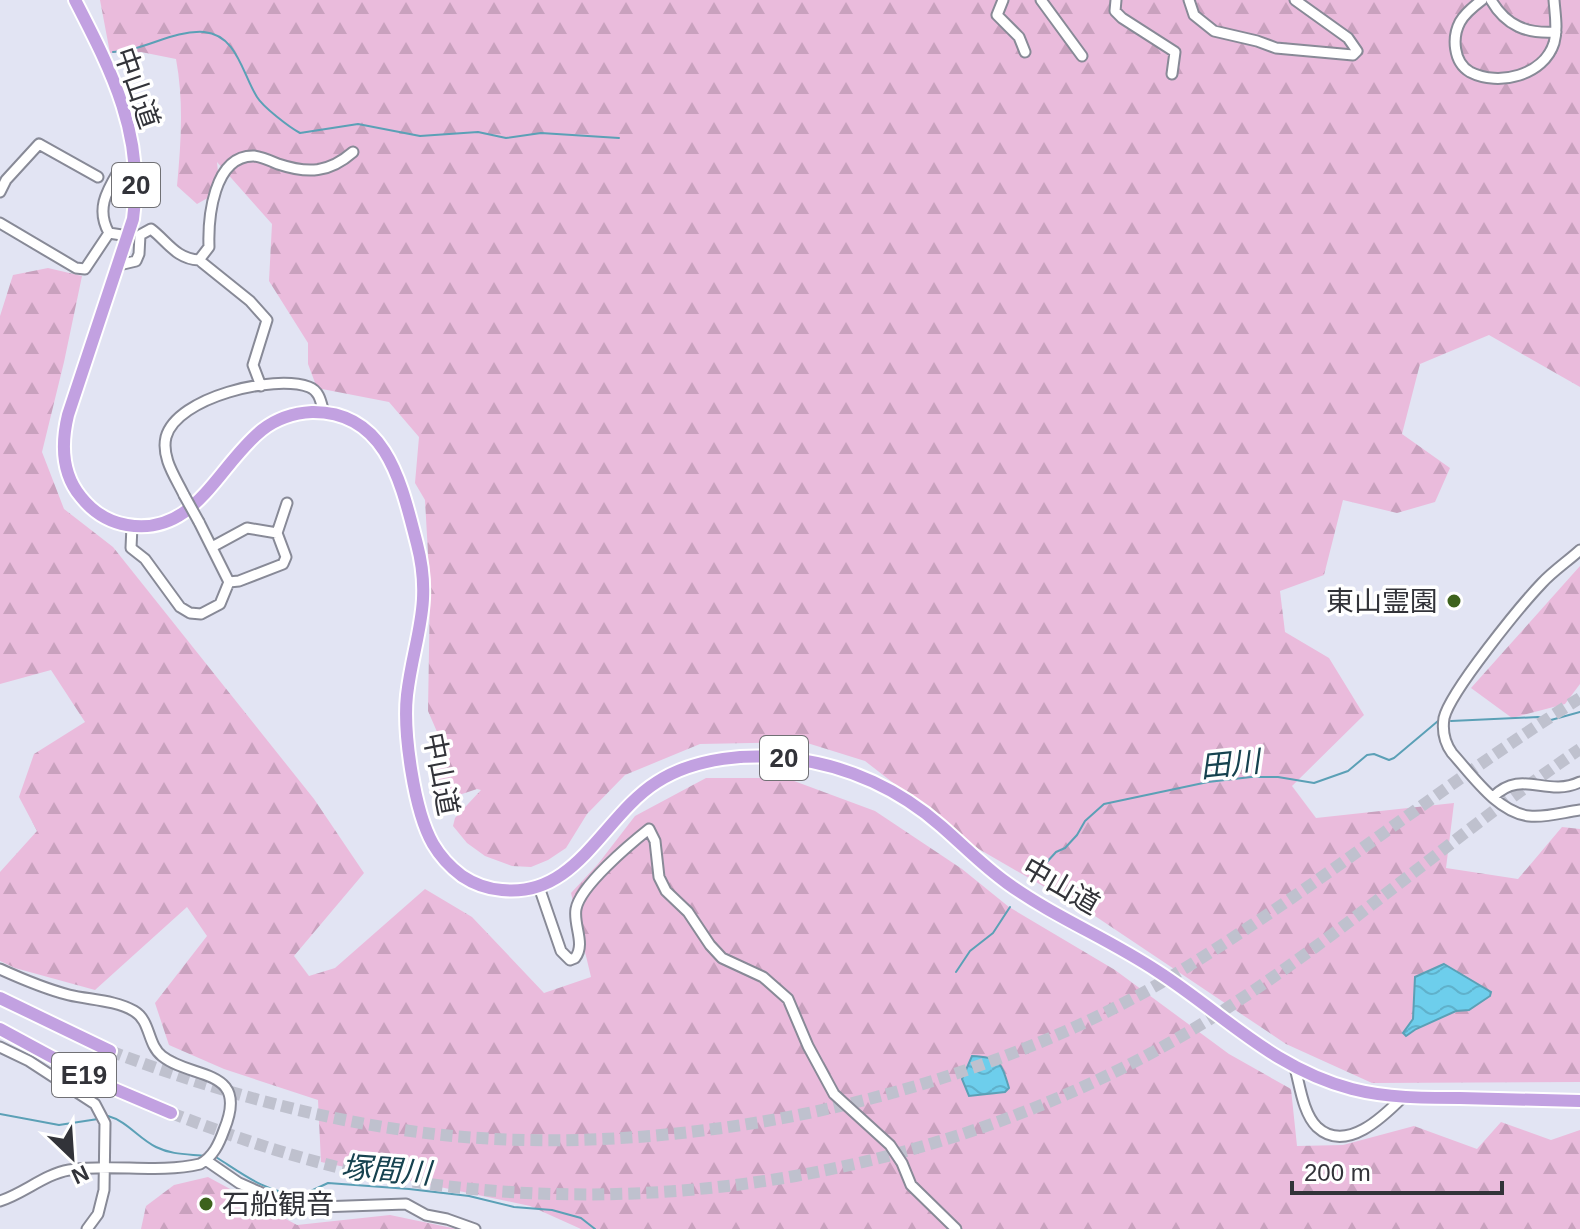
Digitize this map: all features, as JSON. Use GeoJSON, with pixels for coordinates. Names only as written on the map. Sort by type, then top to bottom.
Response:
{"type":"FeatureCollection","features":[{"type":"Feature","properties":{"kind":"highway","name":"中山道"},"geometry":{"type":"LineString","coordinates":[[75,0],[122,101],[131,137],[136,196],[128,236],[63,436],[64,456],[72,483],[88,505],[108,519],[132,526],[160,525],[189,511],[250,441],[268,426],[290,415],[324,413],[347,419],[383,446],[397,473],[418,546],[425,585],[425,604],[406,717],[421,813],[430,838],[442,857],[467,879],[493,890],[539,887],[574,866],[633,801],[661,779],[698,765],[739,758],[787,758],[823,764],[863,777],[900,796],[937,823],[1008,884],[1154,969],[1263,1049],[1295,1068],[1355,1090],[1403,1097],[1580,1101]]}},
{"type":"Feature","properties":{"kind":"highway","name":"E19"},"geometry":{"type":"LineString","coordinates":[[0,995],[71,1034],[110,1051]]}},
{"type":"Feature","properties":{"kind":"highway","name":"E19"},"geometry":{"type":"LineString","coordinates":[[0,1031],[121,1093],[171,1113]]}},
{"type":"Feature","properties":{"kind":"street"},"geometry":{"type":"LineString","coordinates":[[1003,0],[997,15],[1019,37],[1025,52]]}},
{"type":"Feature","properties":{"kind":"street"},"geometry":{"type":"LineString","coordinates":[[1041,0],[1082,56]]}},
{"type":"Feature","properties":{"kind":"street"},"geometry":{"type":"LineString","coordinates":[[1116,0],[1115,11],[1122,18],[1175,52],[1172,74]]}},
{"type":"Feature","properties":{"kind":"street"},"geometry":{"type":"LineString","coordinates":[[1189,0],[1194,15],[1214,31],[1276,48],[1323,54],[1353,55],[1357,51],[1348,38],[1295,0]]}},
{"type":"Feature","properties":{"kind":"street"},"geometry":{"type":"LineString","coordinates":[[1482,0],[1459,23],[1456,55],[1472,73],[1509,76],[1532,71],[1549,53],[1556,32],[1554,0]]}},
{"type":"Feature","properties":{"kind":"street"},"geometry":{"type":"LineString","coordinates":[[1491,0],[1497,10],[1517,27],[1530,32],[1556,32]]}},
{"type":"Feature","properties":{"kind":"street"},"geometry":{"type":"LineString","coordinates":[[0,192],[6,180],[39,144],[98,177]]}},
{"type":"Feature","properties":{"kind":"street"},"geometry":{"type":"LineString","coordinates":[[199,260],[209,247],[212,199],[229,167],[237,161],[258,156],[293,169],[317,172],[332,167],[353,152]]}},
{"type":"Feature","properties":{"kind":"street"},"geometry":{"type":"LineString","coordinates":[[109,233],[104,224],[104,200],[118,172],[134,174]]}},
{"type":"Feature","properties":{"kind":"street"},"geometry":{"type":"LineString","coordinates":[[0,223],[76,268],[85,269],[109,233]]}},
{"type":"Feature","properties":{"kind":"street"},"geometry":{"type":"LineString","coordinates":[[119,265],[136,261],[140,235],[151,229],[172,250],[199,260],[250,301],[267,320],[253,365],[261,386]]}},
{"type":"Feature","properties":{"kind":"street"},"geometry":{"type":"LineString","coordinates":[[109,233],[128,236]]}},
{"type":"Feature","properties":{"kind":"street"},"geometry":{"type":"LineString","coordinates":[[132,526],[131,548],[145,559],[180,607],[190,613],[201,614],[220,604],[229,582],[168,464],[165,449],[173,424],[188,411],[223,393],[243,387],[311,387],[319,396],[324,413]]}},
{"type":"Feature","properties":{"kind":"street"},"geometry":{"type":"LineString","coordinates":[[229,582],[283,564],[286,557],[277,533],[287,503]]}},
{"type":"Feature","properties":{"kind":"street"},"geometry":{"type":"LineString","coordinates":[[212,547],[247,528],[277,533]]}},
{"type":"Feature","properties":{"kind":"street"},"geometry":{"type":"LineString","coordinates":[[1580,550],[1543,582],[1455,694],[1445,716],[1443,731],[1446,745],[1493,797],[1514,811],[1529,816],[1580,810]]}},
{"type":"Feature","properties":{"kind":"street"},"geometry":{"type":"LineString","coordinates":[[1493,797],[1502,787],[1513,782],[1554,788],[1580,782]]}},
{"type":"Feature","properties":{"kind":"street"},"geometry":{"type":"LineString","coordinates":[[539,887],[561,951],[570,960],[575,958],[580,947],[576,908],[581,897],[618,855],[649,829],[655,841],[659,877],[666,891],[688,912],[722,958],[763,977],[782,993],[792,1007],[808,1046],[834,1094],[890,1145],[911,1185],[956,1229]]}},
{"type":"Feature","properties":{"kind":"street"},"geometry":{"type":"LineString","coordinates":[[0,969],[68,994],[130,1009],[143,1019],[153,1046],[164,1058],[221,1082],[229,1097],[230,1107],[228,1120],[207,1161],[191,1166],[61,1172],[0,1201]]}},
{"type":"Feature","properties":{"kind":"street"},"geometry":{"type":"LineString","coordinates":[[0,1047],[29,1061],[95,1104],[103,1119],[101,1206],[87,1229]]}},
{"type":"Feature","properties":{"kind":"street"},"geometry":{"type":"LineString","coordinates":[[1295,1068],[1310,1116],[1317,1127],[1337,1136],[1353,1134],[1374,1124],[1403,1097]]}},
{"type":"Feature","properties":{"kind":"street"},"geometry":{"type":"LineString","coordinates":[[207,1161],[239,1183],[278,1200],[319,1207],[406,1204],[426,1215],[475,1229]]}},
{"type":"Feature","properties":{"kind":"green space"},"geometry":{"type":"Polygon","coordinates":[[[100,0],[1580,0],[1580,387],[1489,335],[1420,364],[1402,434],[1450,468],[1435,502],[1397,513],[1343,500],[1324,575],[1280,591],[1285,632],[1329,658],[1364,715],[1292,786],[1316,818],[1454,803],[1446,868],[1518,879],[1562,827],[1580,829],[1580,1082],[1372,1083],[1286,1044],[1095,916],[977,848],[865,761],[804,742],[700,744],[625,775],[587,814],[566,848],[531,867],[512,866],[485,856],[467,843],[453,826],[455,818],[481,790],[444,800],[438,797],[431,754],[441,741],[428,711],[430,589],[425,500],[415,483],[419,437],[389,402],[317,388],[308,364],[308,343],[269,281],[272,224],[217,162],[220,191],[197,204],[177,186],[181,107],[176,59],[141,52],[110,53],[100,0]]]}},
{"type":"Feature","properties":{"kind":"green space"},"geometry":{"type":"Polygon","coordinates":[[[48,268],[82,276],[42,452],[64,509],[113,547],[314,799],[364,873],[294,956],[309,976],[335,968],[425,889],[472,917],[544,993],[591,977],[571,893],[635,816],[706,778],[786,778],[875,811],[962,869],[1009,907],[1115,970],[1229,1054],[1291,1089],[1297,1146],[1343,1145],[1414,1126],[1477,1149],[1501,1122],[1551,1140],[1580,1130],[1580,1229],[581,1229],[530,1206],[321,1162],[318,1100],[224,1069],[169,1045],[155,1003],[207,936],[187,907],[95,990],[0,961],[0,872],[37,831],[19,797],[34,754],[85,722],[51,670],[0,684],[0,316],[13,275],[48,268]]]}},
{"type":"Feature","properties":{"kind":"green space"},"geometry":{"type":"Polygon","coordinates":[[[1580,566],[1580,684],[1565,704],[1512,718],[1471,688],[1580,566]]]}},
{"type":"Feature","properties":{"kind":"green space"},"geometry":{"type":"Polygon","coordinates":[[[208,1177],[297,1225],[390,1215],[457,1229],[141,1229],[146,1206],[174,1185],[208,1177]]]}},
{"type":"Feature","properties":{"kind":"water"},"geometry":{"type":"Polygon","coordinates":[[[1444,964],[1491,992],[1490,996],[1469,1010],[1456,1011],[1406,1036],[1403,1033],[1413,1019],[1415,977],[1444,964]]]}},
{"type":"Feature","properties":{"kind":"water"},"geometry":{"type":"Polygon","coordinates":[[[972,1056],[998,1063],[1009,1088],[1005,1092],[969,1096],[962,1079],[972,1056]]]}},
{"type":"Feature","properties":{"kind":"waterway"},"geometry":{"type":"LineString","coordinates":[[113,52],[192,32],[215,35],[231,48],[260,101],[300,133],[358,124],[420,136],[478,132],[506,138],[541,133],[619,138]]}},
{"type":"Feature","properties":{"kind":"waterway","name":"田川"},"geometry":{"type":"LineString","coordinates":[[1451,721],[1538,717],[1551,720],[1580,712]]}},
{"type":"Feature","properties":{"kind":"waterway","name":"田川"},"geometry":{"type":"LineString","coordinates":[[1036,874],[1056,852],[1065,848],[1085,821],[1104,804],[1208,782],[1251,777],[1278,777],[1314,783],[1348,771],[1367,755],[1374,754],[1389,760],[1394,758],[1438,721]]}},
{"type":"Feature","properties":{"kind":"waterway","name":"田川"},"geometry":{"type":"LineString","coordinates":[[956,972],[970,951],[993,933],[1010,907]]}},
{"type":"Feature","properties":{"kind":"waterway","name":"塚間川"},"geometry":{"type":"LineString","coordinates":[[0,1114],[59,1125],[98,1119]]}},
{"type":"Feature","properties":{"kind":"waterway","name":"塚間川"},"geometry":{"type":"LineString","coordinates":[[108,1116],[162,1150],[206,1156]]}},
{"type":"Feature","properties":{"kind":"waterway","name":"塚間川"},"geometry":{"type":"LineString","coordinates":[[216,1157],[265,1186],[300,1196],[328,1183],[409,1189],[469,1196],[514,1207],[552,1210],[581,1218],[595,1229]]}},
{"type":"Feature","properties":{"kind":"tunnel"},"geometry":{"type":"LineString","coordinates":[[110,1051],[191,1080],[274,1104],[358,1123],[443,1135],[533,1140],[625,1138],[720,1128],[814,1112],[907,1089],[997,1059],[1083,1023],[1162,982],[1268,914],[1580,698]]}},
{"type":"Feature","properties":{"kind":"tunnel"},"geometry":{"type":"LineString","coordinates":[[171,1113],[314,1161],[363,1173],[471,1189],[580,1194],[689,1190],[798,1176],[905,1151],[1009,1118],[1110,1074],[1205,1022],[1301,957],[1580,749]]}},
{"type":"Feature","properties":{"kind":"place","name":"東山霊園"},"geometry":{"type":"Point","coordinates":[1454,601]}},
{"type":"Feature","properties":{"kind":"place","name":"石船観音"},"geometry":{"type":"Point","coordinates":[206,1204]}}]}
